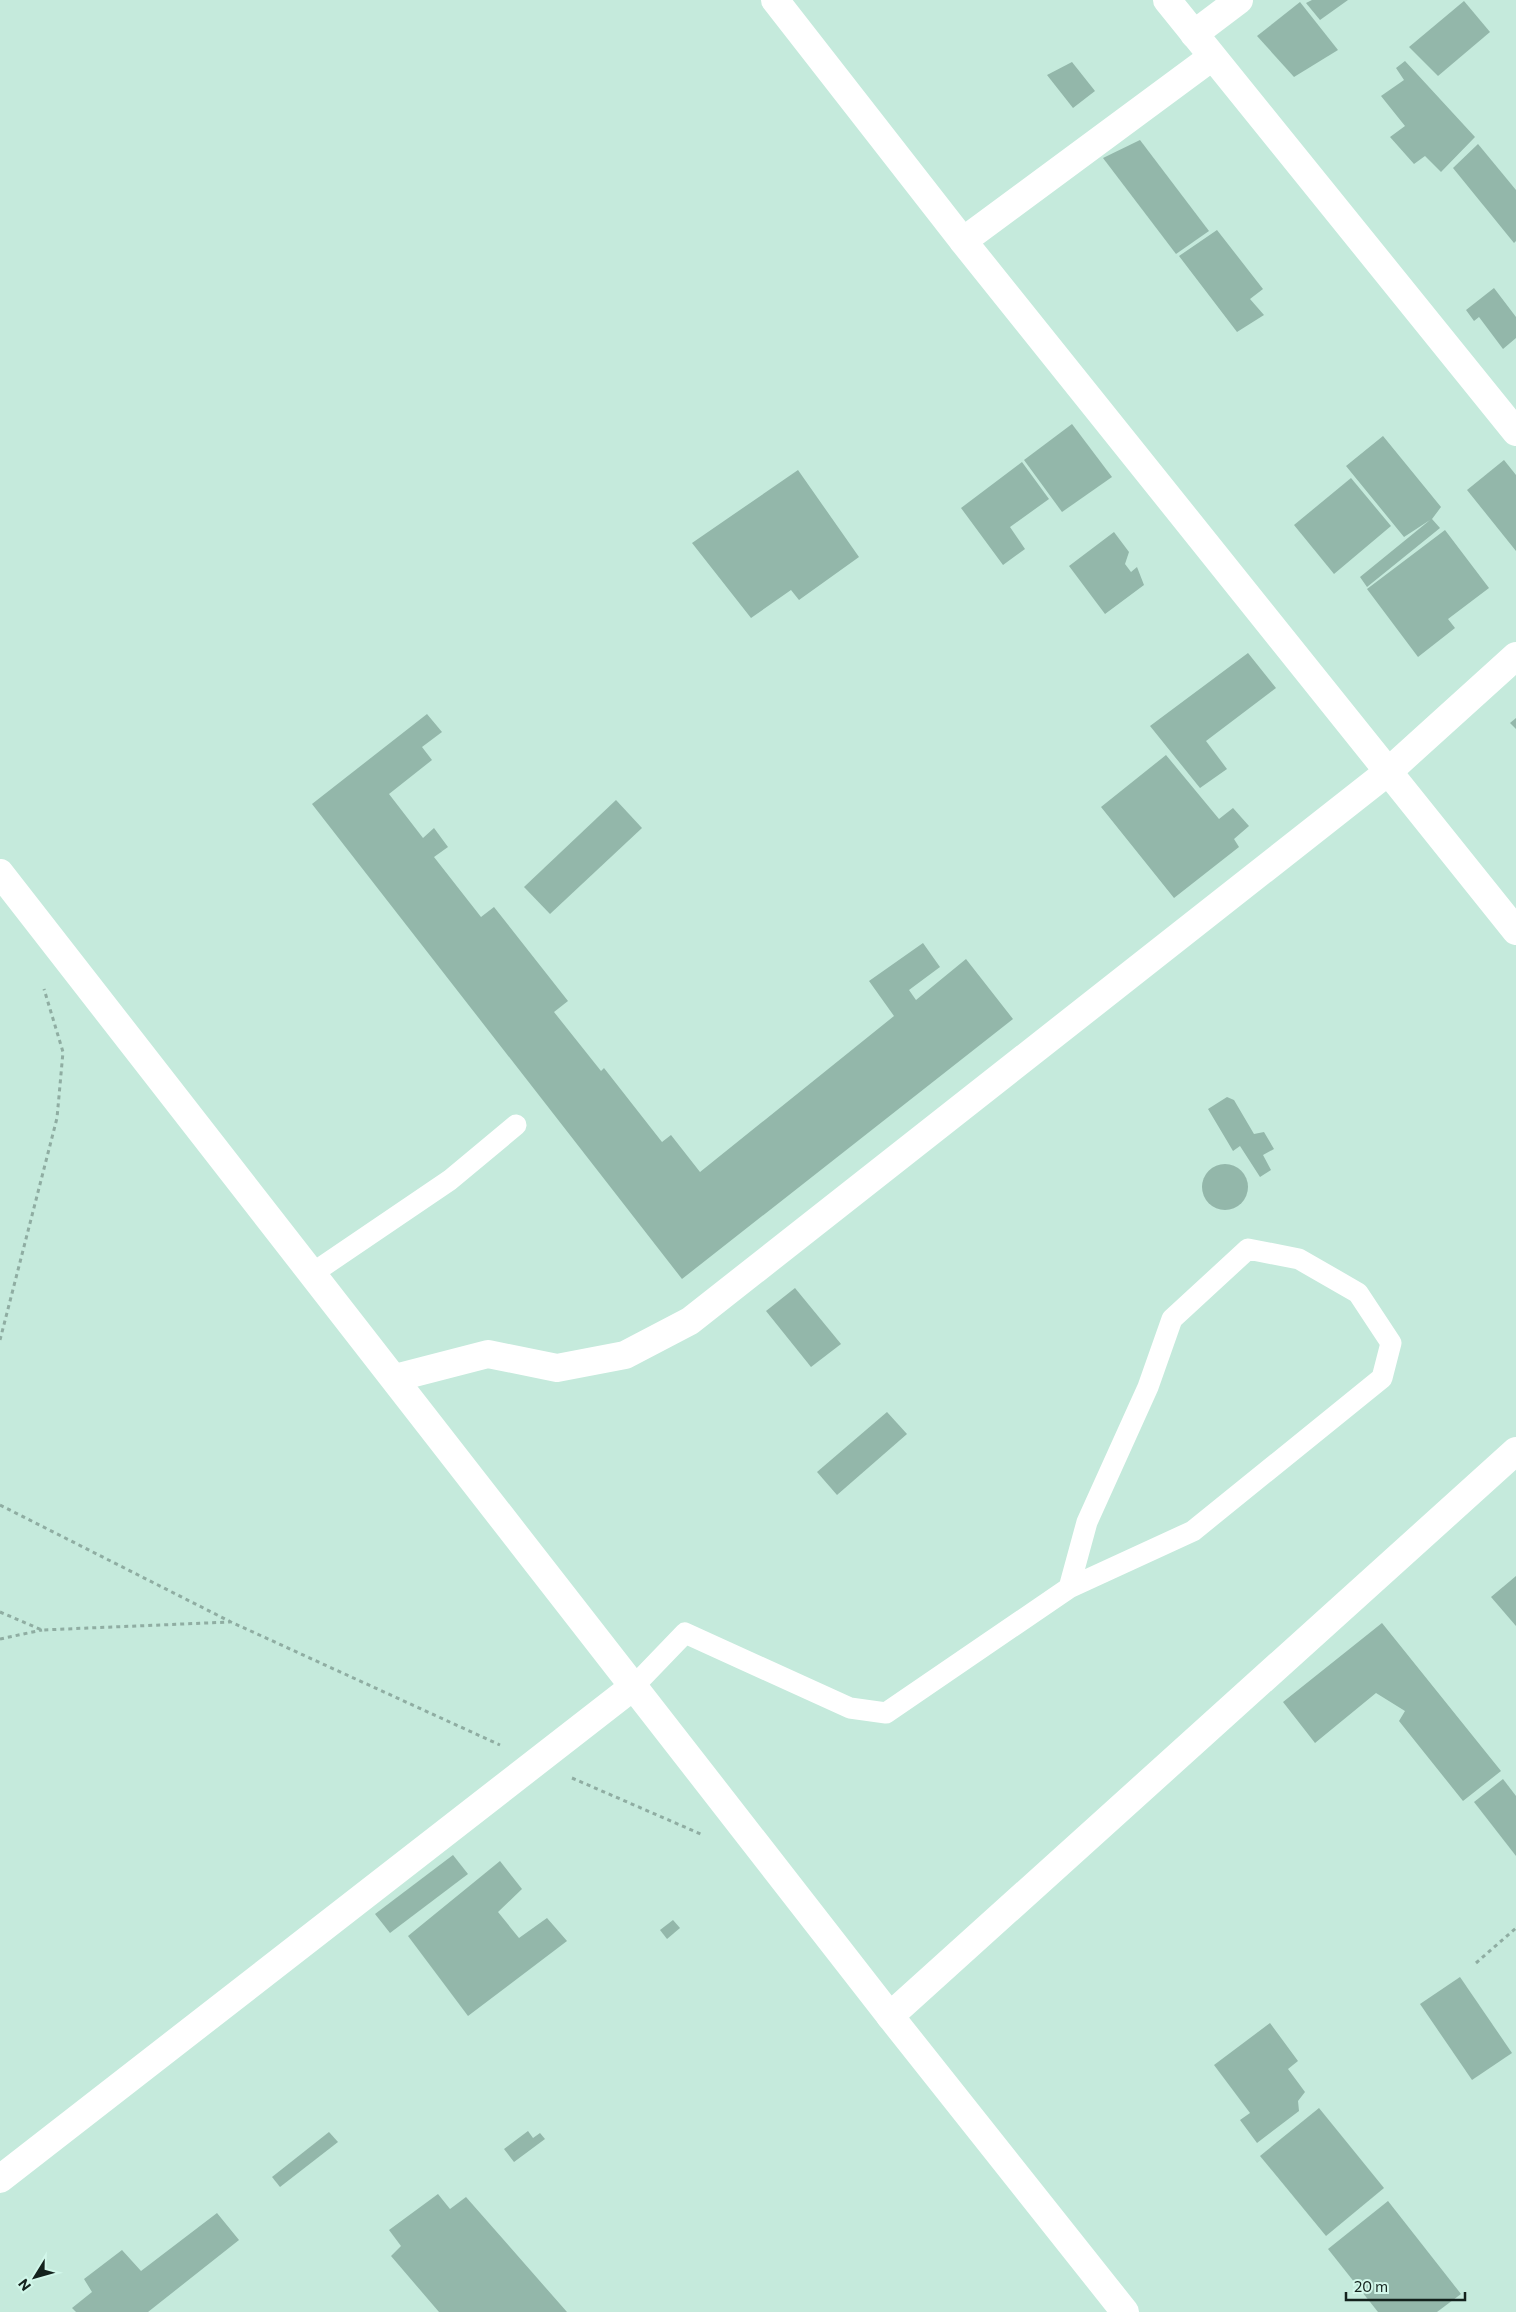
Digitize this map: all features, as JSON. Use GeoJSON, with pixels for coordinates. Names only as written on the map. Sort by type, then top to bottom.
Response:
{"type":"FeatureCollection","features":[{"type":"Feature","properties":{"kind":"street"},"geometry":{"type":"LineString","coordinates":[[775,0],[963,241],[1516,931]]}},
{"type":"Feature","properties":{"kind":"street"},"geometry":{"type":"LineString","coordinates":[[1167,0],[1516,432]]}},
{"type":"Feature","properties":{"kind":"street"},"geometry":{"type":"LineString","coordinates":[[1194,34],[1239,0]]}},
{"type":"Feature","properties":{"kind":"street"},"geometry":{"type":"LineString","coordinates":[[963,241],[1212,57]]}},
{"type":"Feature","properties":{"kind":"street"},"geometry":{"type":"LineString","coordinates":[[395,1378],[488,1354],[557,1368],[625,1355],[690,1322],[1389,771],[1516,656]]}},
{"type":"Feature","properties":{"kind":"street"},"geometry":{"type":"LineString","coordinates":[[0,873],[890,2016],[1124,2312]]}},
{"type":"Feature","properties":{"kind":"street"},"geometry":{"type":"LineString","coordinates":[[890,2016],[1516,1451]]}},
{"type":"Feature","properties":{"kind":"street"},"geometry":{"type":"LineString","coordinates":[[0,2179],[634,1686]]}},
{"type":"Feature","properties":{"kind":"lane"},"geometry":{"type":"LineString","coordinates":[[313,1273],[450,1180],[516,1125]]}},
{"type":"Feature","properties":{"kind":"lane"},"geometry":{"type":"LineString","coordinates":[[634,1686],[685,1632],[850,1708],[886,1713],[1069,1588],[1193,1531],[1382,1378],[1391,1343],[1358,1293],[1299,1259],[1248,1249],[1172,1319],[1148,1387],[1087,1522],[1069,1588]]}},
{"type":"Feature","properties":{"kind":"path"},"geometry":{"type":"LineString","coordinates":[[0,1340],[57,1118],[63,1052],[43,986]]}},
{"type":"Feature","properties":{"kind":"path"},"geometry":{"type":"LineString","coordinates":[[0,1505],[230,1622],[537,1763],[709,1837]]}},
{"type":"Feature","properties":{"kind":"path"},"geometry":{"type":"LineString","coordinates":[[0,1612],[42,1630]]}},
{"type":"Feature","properties":{"kind":"path"},"geometry":{"type":"LineString","coordinates":[[0,1639],[42,1630],[230,1622]]}},
{"type":"Feature","properties":{"kind":"path"},"geometry":{"type":"LineString","coordinates":[[1476,1963],[1516,1928]]}},
{"type":"Feature","properties":{"kind":"building"},"geometry":{"type":"Polygon","coordinates":[[[1312,0],[1348,0],[1320,20],[1306,3],[1312,0]]]}},
{"type":"Feature","properties":{"kind":"building"},"geometry":{"type":"Polygon","coordinates":[[[1464,1],[1490,32],[1438,76],[1409,47],[1464,1]]]}},
{"type":"Feature","properties":{"kind":"building"},"geometry":{"type":"Polygon","coordinates":[[[1300,2],[1338,50],[1294,77],[1257,36],[1300,2]]]}},
{"type":"Feature","properties":{"kind":"building"},"geometry":{"type":"Polygon","coordinates":[[[1405,61],[1475,137],[1441,172],[1425,156],[1414,164],[1390,137],[1405,126],[1381,96],[1404,80],[1396,68],[1405,61]]]}},
{"type":"Feature","properties":{"kind":"building"},"geometry":{"type":"Polygon","coordinates":[[[1072,62],[1095,91],[1073,108],[1047,75],[1072,62]]]}},
{"type":"Feature","properties":{"kind":"building"},"geometry":{"type":"Polygon","coordinates":[[[1140,140],[1209,231],[1176,254],[1103,158],[1140,140]]]}},
{"type":"Feature","properties":{"kind":"building"},"geometry":{"type":"Polygon","coordinates":[[[1478,144],[1516,190],[1516,241],[1514,243],[1453,168],[1478,144]]]}},
{"type":"Feature","properties":{"kind":"building"},"geometry":{"type":"Polygon","coordinates":[[[1217,230],[1263,289],[1250,299],[1264,315],[1237,332],[1179,256],[1217,230]]]}},
{"type":"Feature","properties":{"kind":"building"},"geometry":{"type":"Polygon","coordinates":[[[1494,288],[1516,317],[1516,338],[1503,349],[1479,317],[1474,321],[1466,310],[1494,288]]]}},
{"type":"Feature","properties":{"kind":"building"},"geometry":{"type":"Polygon","coordinates":[[[1072,424],[1112,477],[1062,512],[1024,460],[1072,424]]]}},
{"type":"Feature","properties":{"kind":"building"},"geometry":{"type":"Polygon","coordinates":[[[1383,436],[1441,507],[1432,519],[1440,528],[1367,587],[1360,577],[1430,520],[1404,537],[1346,466],[1383,436]]]}},
{"type":"Feature","properties":{"kind":"building"},"geometry":{"type":"Polygon","coordinates":[[[1504,460],[1516,475],[1516,551],[1467,490],[1504,460]]]}},
{"type":"Feature","properties":{"kind":"building"},"geometry":{"type":"Polygon","coordinates":[[[1022,462],[1049,499],[1010,527],[1025,549],[1003,565],[961,508],[1022,462]]]}},
{"type":"Feature","properties":{"kind":"building"},"geometry":{"type":"Polygon","coordinates":[[[798,470],[859,557],[799,600],[791,590],[751,618],[692,543],[798,470]]]}},
{"type":"Feature","properties":{"kind":"building"},"geometry":{"type":"Polygon","coordinates":[[[1351,478],[1391,526],[1334,574],[1294,525],[1351,478]]]}},
{"type":"Feature","properties":{"kind":"building"},"geometry":{"type":"Polygon","coordinates":[[[1445,530],[1489,588],[1448,619],[1455,628],[1418,657],[1367,589],[1445,530]]]}},
{"type":"Feature","properties":{"kind":"building"},"geometry":{"type":"Polygon","coordinates":[[[1114,532],[1129,552],[1125,564],[1131,572],[1137,567],[1144,585],[1105,614],[1069,566],[1114,532]]]}},
{"type":"Feature","properties":{"kind":"building"},"geometry":{"type":"Polygon","coordinates":[[[1248,653],[1276,688],[1206,741],[1227,769],[1200,788],[1150,726],[1248,653]]]}},
{"type":"Feature","properties":{"kind":"building"},"geometry":{"type":"Polygon","coordinates":[[[427,714],[442,732],[422,747],[432,760],[389,794],[423,838],[434,828],[448,847],[434,857],[481,917],[494,907],[568,1001],[554,1012],[601,1071],[604,1068],[662,1142],[671,1135],[700,1172],[894,1016],[869,981],[923,943],[940,967],[909,990],[916,1000],[966,959],[1013,1019],[682,1279],[312,804],[427,714]]]}},
{"type":"Feature","properties":{"kind":"building"},"geometry":{"type":"Polygon","coordinates":[[[1516,718],[1516,729],[1510,723],[1516,718]]]}},
{"type":"Feature","properties":{"kind":"building"},"geometry":{"type":"Polygon","coordinates":[[[1166,755],[1219,819],[1233,808],[1249,826],[1234,839],[1239,847],[1174,898],[1101,807],[1166,755]]]}},
{"type":"Feature","properties":{"kind":"building"},"geometry":{"type":"Polygon","coordinates":[[[616,800],[642,828],[550,914],[524,887],[616,800]]]}},
{"type":"Feature","properties":{"kind":"building"},"geometry":{"type":"Polygon","coordinates":[[[1227,1097],[1234,1100],[1254,1134],[1264,1132],[1274,1149],[1263,1155],[1271,1170],[1260,1177],[1240,1146],[1233,1151],[1208,1109],[1227,1097]]]}},
{"type":"Feature","properties":{"kind":"building"},"geometry":{"type":"Polygon","coordinates":[[[1225,1164],[1238,1168],[1244,1174],[1248,1187],[1244,1200],[1238,1206],[1225,1210],[1212,1206],[1206,1200],[1202,1187],[1206,1174],[1212,1168],[1225,1164]]]}},
{"type":"Feature","properties":{"kind":"building"},"geometry":{"type":"Polygon","coordinates":[[[795,1288],[841,1344],[811,1367],[766,1311],[795,1288]]]}},
{"type":"Feature","properties":{"kind":"building"},"geometry":{"type":"Polygon","coordinates":[[[887,1412],[907,1434],[837,1495],[817,1472],[887,1412]]]}},
{"type":"Feature","properties":{"kind":"building"},"geometry":{"type":"Polygon","coordinates":[[[1516,1576],[1516,1626],[1491,1597],[1516,1576]]]}},
{"type":"Feature","properties":{"kind":"building"},"geometry":{"type":"Polygon","coordinates":[[[1382,1623],[1501,1771],[1463,1801],[1399,1721],[1405,1711],[1376,1693],[1315,1743],[1283,1702],[1382,1623]]]}},
{"type":"Feature","properties":{"kind":"building"},"geometry":{"type":"Polygon","coordinates":[[[1503,1779],[1516,1796],[1516,1856],[1474,1802],[1503,1779]]]}},
{"type":"Feature","properties":{"kind":"building"},"geometry":{"type":"Polygon","coordinates":[[[453,1855],[468,1874],[390,1933],[375,1914],[453,1855]]]}},
{"type":"Feature","properties":{"kind":"building"},"geometry":{"type":"Polygon","coordinates":[[[500,1861],[522,1889],[498,1912],[519,1938],[547,1918],[567,1941],[468,2016],[408,1936],[500,1861]]]}},
{"type":"Feature","properties":{"kind":"building"},"geometry":{"type":"Polygon","coordinates":[[[673,1920],[680,1928],[667,1939],[660,1930],[673,1920]]]}},
{"type":"Feature","properties":{"kind":"building"},"geometry":{"type":"Polygon","coordinates":[[[1460,1977],[1512,2053],[1472,2080],[1420,2004],[1460,1977]]]}},
{"type":"Feature","properties":{"kind":"building"},"geometry":{"type":"Polygon","coordinates":[[[1270,2023],[1298,2061],[1288,2069],[1305,2092],[1298,2101],[1299,2111],[1257,2143],[1240,2120],[1250,2113],[1214,2065],[1270,2023]]]}},
{"type":"Feature","properties":{"kind":"building"},"geometry":{"type":"Polygon","coordinates":[[[1319,2108],[1384,2188],[1326,2236],[1260,2156],[1319,2108]]]}},
{"type":"Feature","properties":{"kind":"building"},"geometry":{"type":"Polygon","coordinates":[[[528,2131],[533,2138],[540,2133],[545,2139],[514,2162],[504,2149],[528,2131]]]}},
{"type":"Feature","properties":{"kind":"building"},"geometry":{"type":"Polygon","coordinates":[[[329,2132],[338,2142],[280,2187],[272,2177],[329,2132]]]}},
{"type":"Feature","properties":{"kind":"building"},"geometry":{"type":"Polygon","coordinates":[[[438,2194],[450,2209],[466,2197],[567,2312],[439,2312],[391,2256],[401,2246],[389,2230],[438,2194]]]}},
{"type":"Feature","properties":{"kind":"building"},"geometry":{"type":"Polygon","coordinates":[[[1388,2201],[1461,2294],[1437,2312],[1378,2312],[1328,2249],[1388,2201]]]}},
{"type":"Feature","properties":{"kind":"building"},"geometry":{"type":"Polygon","coordinates":[[[217,2213],[239,2240],[148,2312],[76,2312],[72,2308],[92,2292],[84,2279],[122,2250],[141,2271],[217,2213]]]}}]}
